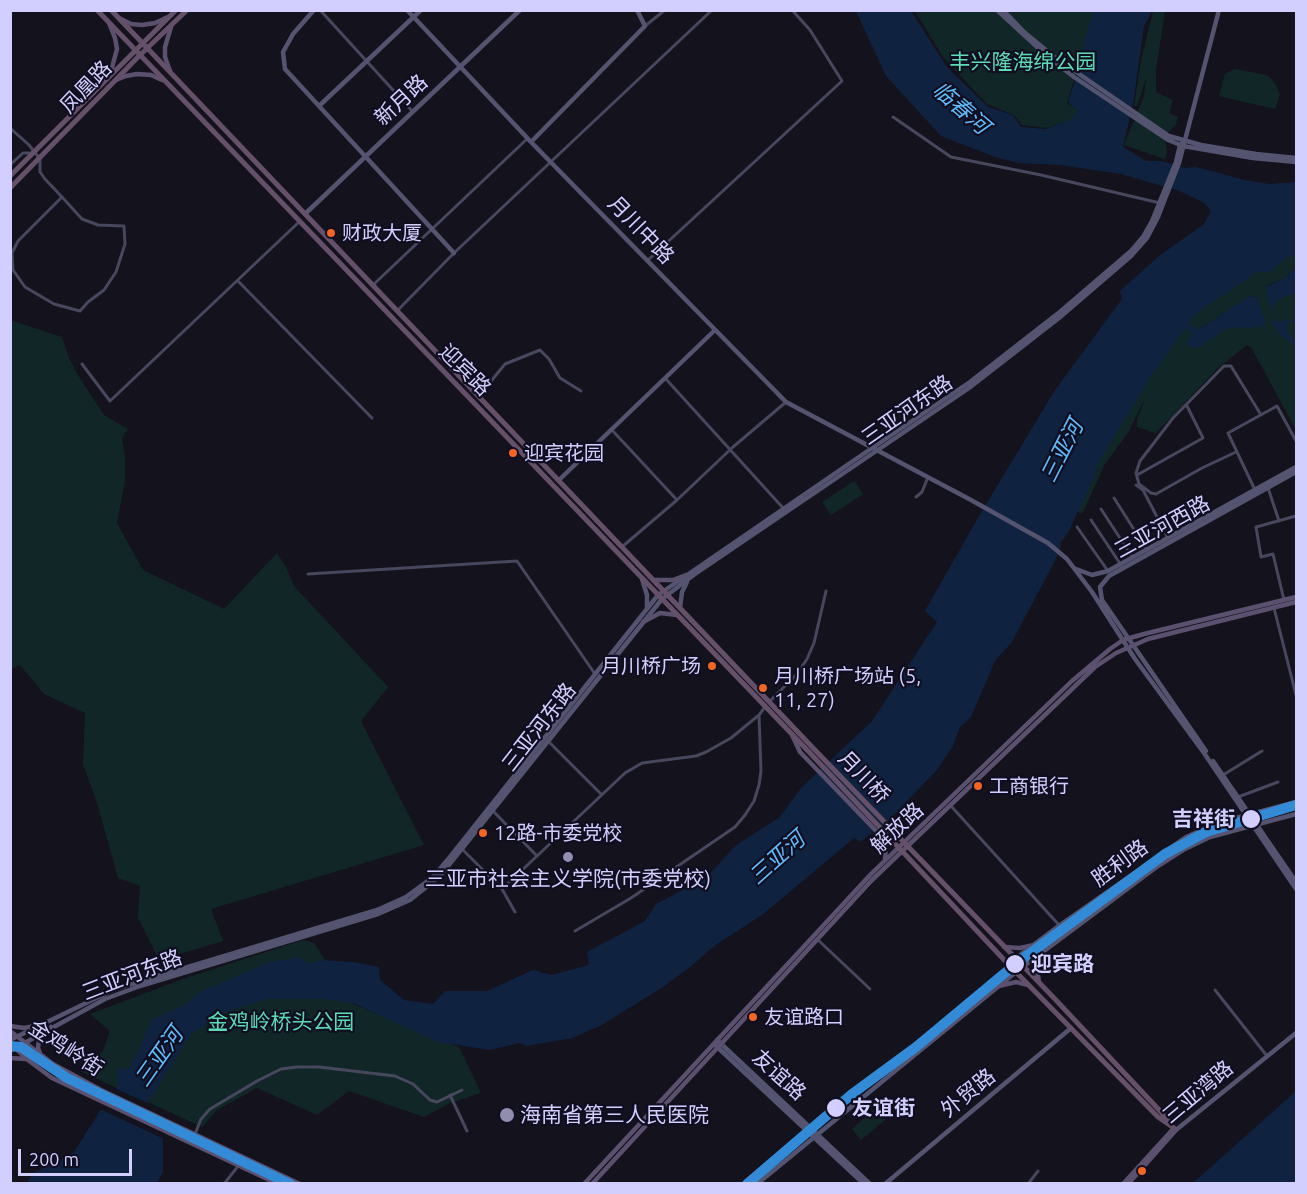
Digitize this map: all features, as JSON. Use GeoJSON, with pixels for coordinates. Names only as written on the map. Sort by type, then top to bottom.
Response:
{"type":"FeatureCollection","features":[{"type":"Feature","properties":{"kind":"highway","name":"迎宾路"},"geometry":{"type":"LineString","coordinates":[[97,10],[640,577],[767,704],[810,753]]}},
{"type":"Feature","properties":{"kind":"highway","name":"迎宾路"},"geometry":{"type":"LineString","coordinates":[[111,10],[623,546],[810,753]]}},
{"type":"Feature","properties":{"kind":"highway","name":"凤凰路"},"geometry":{"type":"LineString","coordinates":[[10,176],[176,10]]}},
{"type":"Feature","properties":{"kind":"highway","name":"凤凰路"},"geometry":{"type":"LineString","coordinates":[[10,188],[187,10]]}},
{"type":"Feature","properties":{"kind":"highway","name":"月川桥"},"geometry":{"type":"LineString","coordinates":[[810,753],[906,845]]}},
{"type":"Feature","properties":{"kind":"highway","name":"月川桥"},"geometry":{"type":"LineString","coordinates":[[810,753],[883,834]]}},
{"type":"Feature","properties":{"kind":"highway"},"geometry":{"type":"LineString","coordinates":[[883,834],[1158,1117],[1175,1129]]}},
{"type":"Feature","properties":{"kind":"highway"},"geometry":{"type":"LineString","coordinates":[[906,845],[1039,982],[1175,1129]]}},
{"type":"Feature","properties":{"kind":"main road"},"geometry":{"type":"LineString","coordinates":[[314,10],[293,34],[283,56],[285,69],[454,253]]}},
{"type":"Feature","properties":{"kind":"main road","name":"月川中路"},"geometry":{"type":"LineString","coordinates":[[407,10],[529,140],[786,402],[879,450],[1048,543],[1072,565]]}},
{"type":"Feature","properties":{"kind":"main road"},"geometry":{"type":"LineString","coordinates":[[319,106],[421,10]]}},
{"type":"Feature","properties":{"kind":"main road","name":"新月路"},"geometry":{"type":"LineString","coordinates":[[305,214],[520,10]]}},
{"type":"Feature","properties":{"kind":"main road"},"geometry":{"type":"LineString","coordinates":[[529,140],[645,26],[637,10]]}},
{"type":"Feature","properties":{"kind":"main road"},"geometry":{"type":"LineString","coordinates":[[997,10],[1068,70],[1168,138],[1183,144],[1253,158],[1296,160]]}},
{"type":"Feature","properties":{"kind":"main road"},"geometry":{"type":"LineString","coordinates":[[1162,200],[1183,144],[1220,10]]}},
{"type":"Feature","properties":{"kind":"main road"},"geometry":{"type":"LineString","coordinates":[[117,17],[131,24],[142,25],[171,16]]}},
{"type":"Feature","properties":{"kind":"main road"},"geometry":{"type":"LineString","coordinates":[[109,23],[117,49],[110,75]]}},
{"type":"Feature","properties":{"kind":"main road"},"geometry":{"type":"LineString","coordinates":[[171,73],[165,57],[165,47],[172,25]]}},
{"type":"Feature","properties":{"kind":"main road"},"geometry":{"type":"LineString","coordinates":[[116,80],[137,74],[152,75],[162,80]]}},
{"type":"Feature","properties":{"kind":"main road","name":"三亚河东路"},"geometry":{"type":"LineString","coordinates":[[13,1050],[49,1026],[115,990],[377,910],[406,897],[433,877],[450,857],[646,611],[660,597],[1010,352],[1137,244],[1162,200]]}},
{"type":"Feature","properties":{"kind":"main road","name":"三亚河东路"},"geometry":{"type":"LineString","coordinates":[[688,576],[879,450],[969,388],[1019,350],[1131,256],[1147,238],[1162,200]]}},
{"type":"Feature","properties":{"kind":"main road"},"geometry":{"type":"LineString","coordinates":[[559,480],[715,330]]}},
{"type":"Feature","properties":{"kind":"main road","name":"三亚河西路"},"geometry":{"type":"LineString","coordinates":[[1072,565],[1092,575],[1108,571],[1296,466]]}},
{"type":"Feature","properties":{"kind":"main road","name":"三亚河西路"},"geometry":{"type":"LineString","coordinates":[[1126,639],[1102,600],[1100,587],[1102,582],[1296,472]]}},
{"type":"Feature","properties":{"kind":"main road"},"geometry":{"type":"LineString","coordinates":[[1072,565],[1248,814]]}},
{"type":"Feature","properties":{"kind":"main road"},"geometry":{"type":"LineString","coordinates":[[653,580],[673,580],[688,576]]}},
{"type":"Feature","properties":{"kind":"main road"},"geometry":{"type":"LineString","coordinates":[[680,608],[682,592],[688,576]]}},
{"type":"Feature","properties":{"kind":"main road"},"geometry":{"type":"LineString","coordinates":[[640,577],[647,595],[646,611]]}},
{"type":"Feature","properties":{"kind":"main road","name":"三亚河东路"},"geometry":{"type":"LineString","coordinates":[[10,1042],[105,999],[140,986],[378,915],[410,900],[441,876],[643,622],[660,597]]}},
{"type":"Feature","properties":{"kind":"main road","name":"解放路"},"geometry":{"type":"LineString","coordinates":[[584,1184],[901,850],[1072,681],[1110,649],[1126,639],[1296,597]]}},
{"type":"Feature","properties":{"kind":"main road","name":"解放路"},"geometry":{"type":"LineString","coordinates":[[906,845],[951,806],[1095,667],[1130,646],[1158,636],[1296,603]]}},
{"type":"Feature","properties":{"kind":"main road"},"geometry":{"type":"LineString","coordinates":[[643,622],[660,614],[678,616]]}},
{"type":"Feature","properties":{"kind":"main road"},"geometry":{"type":"LineString","coordinates":[[1130,646],[1223,775],[1296,889]]}},
{"type":"Feature","properties":{"kind":"main road","name":"胜利路"},"geometry":{"type":"LineString","coordinates":[[1008,964],[1177,843],[1210,826],[1296,802]]}},
{"type":"Feature","properties":{"kind":"main road","name":"胜利路"},"geometry":{"type":"LineString","coordinates":[[757,1184],[1016,972],[1095,911],[1183,850],[1210,837],[1296,814]]}},
{"type":"Feature","properties":{"kind":"main road"},"geometry":{"type":"LineString","coordinates":[[1255,825],[1296,882]]}},
{"type":"Feature","properties":{"kind":"main road"},"geometry":{"type":"LineString","coordinates":[[883,834],[886,844],[884,861]]}},
{"type":"Feature","properties":{"kind":"main road","name":"解放路"},"geometry":{"type":"LineString","coordinates":[[592,1184],[884,861],[901,850]]}},
{"type":"Feature","properties":{"kind":"main road"},"geometry":{"type":"LineString","coordinates":[[1003,946],[1020,948],[1034,945]]}},
{"type":"Feature","properties":{"kind":"main road"},"geometry":{"type":"LineString","coordinates":[[1039,982],[1037,969],[1043,951]]}},
{"type":"Feature","properties":{"kind":"main road"},"geometry":{"type":"LineString","coordinates":[[999,986],[1016,982],[1030,987]]}},
{"type":"Feature","properties":{"kind":"main road"},"geometry":{"type":"LineString","coordinates":[[10,1026],[49,1026]]}},
{"type":"Feature","properties":{"kind":"main road"},"geometry":{"type":"LineString","coordinates":[[44,1058],[38,1044],[49,1026]]}},
{"type":"Feature","properties":{"kind":"main road","name":"外贸路"},"geometry":{"type":"LineString","coordinates":[[885,1184],[1071,1028]]}},
{"type":"Feature","properties":{"kind":"main road","name":"金鸡岭街"},"geometry":{"type":"LineString","coordinates":[[10,1031],[44,1058],[101,1090],[300,1184]]}},
{"type":"Feature","properties":{"kind":"main road","name":"三亚湾路"},"geometry":{"type":"LineString","coordinates":[[1123,1184],[1175,1129],[1296,1033]]}},
{"type":"Feature","properties":{"kind":"main road","name":"金鸡岭街"},"geometry":{"type":"LineString","coordinates":[[10,1042],[13,1050],[52,1078],[279,1184]]}},
{"type":"Feature","properties":{"kind":"main road","name":"友谊路"},"geometry":{"type":"LineString","coordinates":[[717,1044],[870,1184]]}},
{"type":"Feature","properties":{"kind":"main road"},"geometry":{"type":"LineString","coordinates":[[10,1058],[28,1060]]}},
{"type":"Feature","properties":{"kind":"main road","name":"三亚湾路"},"geometry":{"type":"LineString","coordinates":[[1128,1184],[1175,1129]]}},
{"type":"Feature","properties":{"kind":"main road","name":"友谊路"},"geometry":{"type":"LineString","coordinates":[[816,1135],[864,1184]]}},
{"type":"Feature","properties":{"kind":"street"},"geometry":{"type":"LineString","coordinates":[[320,10],[413,112]]}},
{"type":"Feature","properties":{"kind":"street"},"geometry":{"type":"LineString","coordinates":[[645,26],[665,10]]}},
{"type":"Feature","properties":{"kind":"street"},"geometry":{"type":"LineString","coordinates":[[397,311],[454,253],[712,10]]}},
{"type":"Feature","properties":{"kind":"street"},"geometry":{"type":"LineString","coordinates":[[647,261],[842,81],[810,30],[792,10]]}},
{"type":"Feature","properties":{"kind":"street"},"geometry":{"type":"LineString","coordinates":[[893,117],[951,157],[1162,200]]}},
{"type":"Feature","properties":{"kind":"street"},"geometry":{"type":"LineString","coordinates":[[10,128],[29,145],[40,159],[40,172],[82,219],[98,225],[124,226],[125,244],[116,272],[104,290],[80,311],[54,304],[25,287],[13,270],[12,253],[18,241],[62,197]]}},
{"type":"Feature","properties":{"kind":"street"},"geometry":{"type":"LineString","coordinates":[[373,285],[529,140]]}},
{"type":"Feature","properties":{"kind":"street"},"geometry":{"type":"LineString","coordinates":[[10,165],[23,153],[34,152]]}},
{"type":"Feature","properties":{"kind":"street"},"geometry":{"type":"LineString","coordinates":[[82,364],[110,401],[299,222]]}},
{"type":"Feature","properties":{"kind":"street"},"geometry":{"type":"LineString","coordinates":[[238,281],[372,418]]}},
{"type":"Feature","properties":{"kind":"street"},"geometry":{"type":"LineString","coordinates":[[479,396],[505,364],[540,350],[549,359],[560,378],[581,391]]}},
{"type":"Feature","properties":{"kind":"street"},"geometry":{"type":"LineString","coordinates":[[1236,452],[1156,494],[1151,494],[1139,484],[1137,475],[1140,461],[1173,418],[1224,366],[1231,366],[1261,415]]}},
{"type":"Feature","properties":{"kind":"street"},"geometry":{"type":"LineString","coordinates":[[665,378],[784,509]]}},
{"type":"Feature","properties":{"kind":"street"},"geometry":{"type":"LineString","coordinates":[[623,546],[786,402]]}},
{"type":"Feature","properties":{"kind":"street"},"geometry":{"type":"LineString","coordinates":[[1137,475],[1203,438],[1186,405]]}},
{"type":"Feature","properties":{"kind":"street"},"geometry":{"type":"LineString","coordinates":[[1255,490],[1228,433],[1276,406],[1296,441]]}},
{"type":"Feature","properties":{"kind":"street"},"geometry":{"type":"LineString","coordinates":[[611,429],[677,500]]}},
{"type":"Feature","properties":{"kind":"street"},"geometry":{"type":"LineString","coordinates":[[916,497],[922,492],[928,477]]}},
{"type":"Feature","properties":{"kind":"street"},"geometry":{"type":"LineString","coordinates":[[1136,485],[1143,490],[1168,538]]}},
{"type":"Feature","properties":{"kind":"street"},"geometry":{"type":"LineString","coordinates":[[1268,488],[1279,520]]}},
{"type":"Feature","properties":{"kind":"street"},"geometry":{"type":"LineString","coordinates":[[1114,498],[1147,550]]}},
{"type":"Feature","properties":{"kind":"street"},"geometry":{"type":"LineString","coordinates":[[1101,509],[1133,558]]}},
{"type":"Feature","properties":{"kind":"street"},"geometry":{"type":"LineString","coordinates":[[1284,600],[1273,554],[1261,557],[1256,527],[1296,516]]}},
{"type":"Feature","properties":{"kind":"street"},"geometry":{"type":"LineString","coordinates":[[1091,520],[1120,564]]}},
{"type":"Feature","properties":{"kind":"street"},"geometry":{"type":"LineString","coordinates":[[1077,527],[1108,571]]}},
{"type":"Feature","properties":{"kind":"street"},"geometry":{"type":"LineString","coordinates":[[308,574],[517,561],[596,675]]}},
{"type":"Feature","properties":{"kind":"street"},"geometry":{"type":"LineString","coordinates":[[502,889],[625,773],[642,763],[696,756],[706,752],[731,738],[759,715],[797,674],[807,659],[814,643],[826,591]]}},
{"type":"Feature","properties":{"kind":"street"},"geometry":{"type":"LineString","coordinates":[[1274,608],[1296,695]]}},
{"type":"Feature","properties":{"kind":"street"},"geometry":{"type":"LineString","coordinates":[[575,931],[631,898],[735,826],[745,815],[754,801],[761,771],[759,715]]}},
{"type":"Feature","properties":{"kind":"street"},"geometry":{"type":"LineString","coordinates":[[548,741],[601,795]]}},
{"type":"Feature","properties":{"kind":"street"},"geometry":{"type":"LineString","coordinates":[[1223,775],[1262,751]]}},
{"type":"Feature","properties":{"kind":"street"},"geometry":{"type":"LineString","coordinates":[[1238,797],[1278,782]]}},
{"type":"Feature","properties":{"kind":"street"},"geometry":{"type":"LineString","coordinates":[[951,806],[1060,925]]}},
{"type":"Feature","properties":{"kind":"street"},"geometry":{"type":"LineString","coordinates":[[493,811],[536,855]]}},
{"type":"Feature","properties":{"kind":"street"},"geometry":{"type":"LineString","coordinates":[[462,849],[502,889],[515,912]]}},
{"type":"Feature","properties":{"kind":"street"},"geometry":{"type":"LineString","coordinates":[[818,939],[870,989]]}},
{"type":"Feature","properties":{"kind":"street"},"geometry":{"type":"LineString","coordinates":[[1215,990],[1267,1056]]}},
{"type":"Feature","properties":{"kind":"street"},"geometry":{"type":"LineString","coordinates":[[195,1134],[201,1119],[210,1109],[281,1069],[319,1067],[395,1076],[413,1084],[430,1100],[437,1102],[462,1090]]}},
{"type":"Feature","properties":{"kind":"street"},"geometry":{"type":"LineString","coordinates":[[450,1095],[467,1131]]}},
{"type":"Feature","properties":{"kind":"street"},"geometry":{"type":"LineString","coordinates":[[224,1184],[239,1165]]}},
{"type":"Feature","properties":{"kind":"street"},"geometry":{"type":"LineString","coordinates":[[1028,1184],[1038,1171]]}},
{"type":"Feature","properties":{"kind":"green space","name":"丰兴隆海绵公园"},"geometry":{"type":"Polygon","coordinates":[[[915,11],[1097,11],[1101,81],[1079,64],[1067,103],[1078,110],[1072,120],[1046,128],[1022,125],[1014,115],[987,104],[943,57],[915,11]]]}},
{"type":"Feature","properties":{"kind":"green space"},"geometry":{"type":"Polygon","coordinates":[[[1153,11],[1165,11],[1156,70],[1156,92],[1173,100],[1169,113],[1178,117],[1175,126],[1161,138],[1165,140],[1167,150],[1165,159],[1124,145],[1144,96],[1146,78],[1137,106],[1134,106],[1141,61],[1153,11]]]}},
{"type":"Feature","properties":{"kind":"green space"},"geometry":{"type":"Polygon","coordinates":[[[1235,69],[1267,75],[1275,83],[1280,94],[1275,109],[1219,96],[1225,74],[1235,69]]]}},
{"type":"Feature","properties":{"kind":"green space"},"geometry":{"type":"Polygon","coordinates":[[[1296,251],[1296,270],[1283,279],[1266,286],[1296,287],[1296,430],[1251,347],[1247,345],[1218,368],[1156,433],[1137,427],[1137,420],[1146,396],[1129,431],[1105,464],[1080,514],[1078,511],[1100,451],[1198,306],[1257,268],[1296,251]],[[1250,296],[1193,333],[1260,306],[1257,297],[1250,296]]]}},
{"type":"Feature","properties":{"kind":"green space"},"geometry":{"type":"Polygon","coordinates":[[[10,320],[62,337],[79,377],[104,415],[128,429],[122,438],[125,481],[117,523],[143,570],[224,609],[277,553],[294,586],[388,687],[361,721],[424,845],[211,909],[223,941],[159,960],[138,918],[140,886],[118,878],[97,803],[83,764],[85,713],[44,694],[20,665],[11,669],[10,320]]]}},
{"type":"Feature","properties":{"kind":"green space"},"geometry":{"type":"Polygon","coordinates":[[[854,481],[863,494],[831,515],[822,502],[854,481]]]}},
{"type":"Feature","properties":{"kind":"green space","name":"金鸡岭桥头公园"},"geometry":{"type":"Polygon","coordinates":[[[303,940],[314,943],[353,1004],[459,1047],[481,1093],[450,1103],[424,1117],[349,1091],[317,1115],[257,1088],[217,1110],[202,1127],[80,1071],[103,1051],[110,1031],[90,1014],[183,979],[303,940]]]}},
{"type":"Feature","properties":{"kind":"green space"},"geometry":{"type":"Polygon","coordinates":[[[881,1103],[891,1115],[861,1140],[852,1129],[881,1103]]]}},
{"type":"Feature","properties":{"kind":"water"},"geometry":{"type":"Polygon","coordinates":[[[856,11],[911,11],[947,67],[988,107],[1013,115],[1021,127],[1045,129],[1071,120],[1078,111],[1068,102],[1094,11],[1152,11],[1144,26],[1133,104],[1123,147],[1146,161],[1162,161],[1185,168],[1196,167],[1269,184],[1296,182],[1296,254],[1269,272],[1257,272],[1198,312],[1188,323],[1198,330],[1250,296],[1257,297],[1265,323],[1261,327],[1227,328],[1201,346],[1193,348],[1187,344],[1192,333],[1185,328],[1152,375],[1097,465],[1094,477],[1068,533],[1061,542],[1060,551],[1012,642],[995,661],[971,717],[960,727],[953,746],[937,770],[891,818],[860,842],[854,838],[762,915],[714,946],[663,987],[600,1026],[572,1038],[527,1046],[519,1043],[490,1050],[438,1042],[353,1003],[322,999],[267,999],[230,1010],[192,1033],[147,1104],[163,1124],[163,1172],[157,1183],[26,1184],[33,1173],[74,1152],[113,1090],[117,1088],[118,1068],[129,1069],[153,1019],[185,1005],[200,992],[270,962],[300,957],[305,962],[312,963],[321,960],[353,962],[379,967],[380,980],[404,1000],[433,1004],[445,991],[487,991],[533,970],[551,975],[589,965],[587,952],[645,921],[656,904],[706,878],[735,846],[780,817],[801,788],[872,721],[937,622],[925,611],[979,516],[1055,390],[1122,299],[1120,291],[1159,256],[1204,224],[1211,211],[1203,202],[1177,190],[1121,174],[1060,165],[1019,163],[995,157],[941,136],[886,76],[856,11]]]}},
{"type":"Feature","properties":{"kind":"water"},"geometry":{"type":"Polygon","coordinates":[[[1296,270],[1296,292],[1277,300],[1271,310],[1272,318],[1276,322],[1296,319],[1296,321],[1290,321],[1286,328],[1296,346],[1281,336],[1273,325],[1266,287],[1296,270]]]}},
{"type":"Feature","properties":{"kind":"water"},"geometry":{"type":"Polygon","coordinates":[[[1296,1091],[1296,1183],[1193,1183],[1267,1117],[1296,1091]]]}},
{"type":"Feature","properties":{"kind":"pier"},"geometry":{"type":"Polygon","coordinates":[[[112,1087],[152,1105],[166,1123],[166,1140],[98,1108],[112,1087]]]}},
{"type":"Feature","properties":{"kind":"transit line"},"geometry":{"type":"LineString","coordinates":[[747,1184],[852,1094],[916,1047],[1018,962],[1165,854],[1206,832],[1296,805]]}},
{"type":"Feature","properties":{"kind":"transit line"},"geometry":{"type":"LineString","coordinates":[[10,1046],[21,1047],[67,1078],[290,1184]]}},
{"type":"Feature","properties":{"kind":"place","name":"财政大厦"},"geometry":{"type":"Point","coordinates":[331,233]}},
{"type":"Feature","properties":{"kind":"place","name":"迎宾花园"},"geometry":{"type":"Point","coordinates":[513,453]}},
{"type":"Feature","properties":{"kind":"place","name":"月川桥广场"},"geometry":{"type":"Point","coordinates":[712,666]}},
{"type":"Feature","properties":{"kind":"place","name":"月川桥广场站 (5, 11, 27)"},"geometry":{"type":"Point","coordinates":[763,688]}},
{"type":"Feature","properties":{"kind":"place","name":"工商银行"},"geometry":{"type":"Point","coordinates":[978,786]}},
{"type":"Feature","properties":{"kind":"place","name":"吉祥街"},"geometry":{"type":"Point","coordinates":[1251,819]}},
{"type":"Feature","properties":{"kind":"place","name":"12路-市委党校"},"geometry":{"type":"Point","coordinates":[483,833]}},
{"type":"Feature","properties":{"kind":"place","name":"三亚市社会主义学院(市委党校)"},"geometry":{"type":"Point","coordinates":[568,857]}},
{"type":"Feature","properties":{"kind":"place","name":"迎宾路"},"geometry":{"type":"Point","coordinates":[1015,964]}},
{"type":"Feature","properties":{"kind":"place","name":"友谊路口"},"geometry":{"type":"Point","coordinates":[753,1017]}},
{"type":"Feature","properties":{"kind":"place","name":"友谊街"},"geometry":{"type":"Point","coordinates":[836,1108]}},
{"type":"Feature","properties":{"kind":"place","name":"海南省第三人民医院"},"geometry":{"type":"Point","coordinates":[507,1115]}},
{"type":"Feature","properties":{"kind":"water label","name":"临春河"},"geometry":{"type":"Point","coordinates":[961,108]}},
{"type":"Feature","properties":{"kind":"water label","name":"三亚河"},"geometry":{"type":"Point","coordinates":[1062,451]}},
{"type":"Feature","properties":{"kind":"water label","name":"三亚河"},"geometry":{"type":"Point","coordinates":[777,858]}},
{"type":"Feature","properties":{"kind":"water label","name":"三亚河"},"geometry":{"type":"Point","coordinates":[159,1057]}}]}
